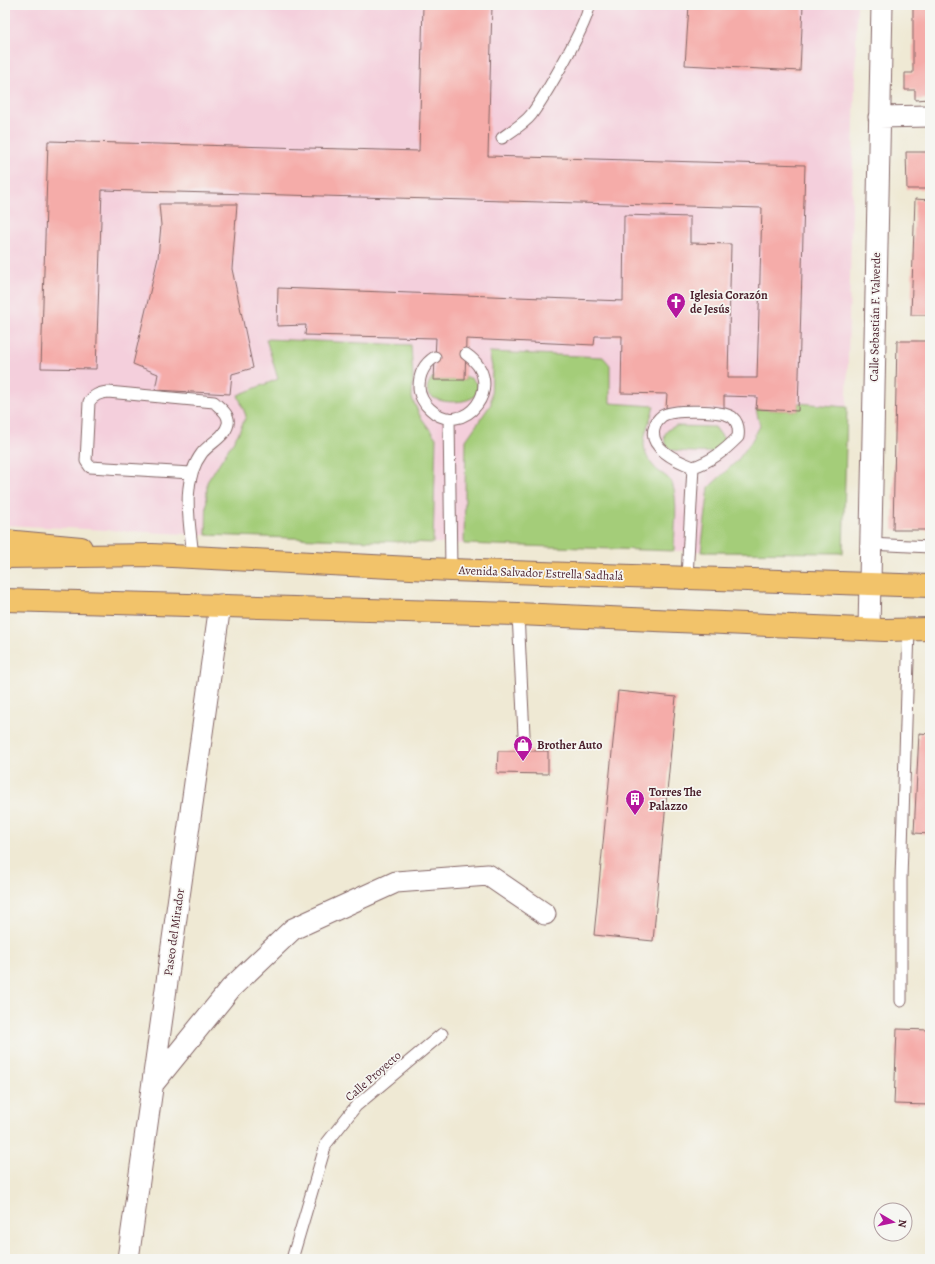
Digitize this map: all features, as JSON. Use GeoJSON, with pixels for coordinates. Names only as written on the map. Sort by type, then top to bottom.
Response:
{"type":"FeatureCollection","features":[{"type":"Feature","properties":{"kind":"main road","name":"Avenida Salvador Estrella Sadhalá"},"geometry":{"type":"LineString","coordinates":[[5,541],[152,555],[451,570],[930,586]]}},
{"type":"Feature","properties":{"kind":"main road","name":"Avenida Salvador Estrella Sadhalá"},"geometry":{"type":"LineString","coordinates":[[5,557],[152,555]]}},
{"type":"Feature","properties":{"kind":"main road"},"geometry":{"type":"LineString","coordinates":[[5,600],[154,605]]}},
{"type":"Feature","properties":{"kind":"main road"},"geometry":{"type":"LineString","coordinates":[[5,608],[220,605],[518,614],[869,629],[920,629]]}},
{"type":"Feature","properties":{"kind":"street","name":"Calle Sebastián F. Valverde"},"geometry":{"type":"LineString","coordinates":[[869,629],[869,544],[882,5]]}},
{"type":"Feature","properties":{"kind":"street"},"geometry":{"type":"LineString","coordinates":[[879,117],[930,116]]}},
{"type":"Feature","properties":{"kind":"street","name":"Paseo del Mirador"},"geometry":{"type":"LineString","coordinates":[[128,1259],[220,605]]}},
{"type":"Feature","properties":{"kind":"street"},"geometry":{"type":"LineString","coordinates":[[153,1084],[231,988],[293,929],[396,882],[488,875],[545,914]]}},
{"type":"Feature","properties":{"kind":"lane"},"geometry":{"type":"LineString","coordinates":[[502,138],[530,116],[563,63],[576,37],[589,5]]}},
{"type":"Feature","properties":{"kind":"lane"},"geometry":{"type":"LineString","coordinates":[[435,357],[427,362],[420,375],[419,390],[424,404],[435,414],[449,418],[464,416],[476,407],[484,395],[485,380],[479,366],[466,354]]}},
{"type":"Feature","properties":{"kind":"lane"},"geometry":{"type":"LineString","coordinates":[[191,472],[90,467],[86,461],[89,402],[93,397],[100,393],[108,392],[214,402],[227,413],[228,423],[224,433],[202,453],[191,472],[188,501],[193,557]]}},
{"type":"Feature","properties":{"kind":"lane"},"geometry":{"type":"LineString","coordinates":[[697,412],[724,414],[733,418],[738,425],[738,437],[717,456],[706,463],[693,466],[680,462],[660,447],[654,437],[653,429],[656,421],[662,416],[670,413],[697,412]]}},
{"type":"Feature","properties":{"kind":"lane"},"geometry":{"type":"LineString","coordinates":[[449,418],[451,570]]}},
{"type":"Feature","properties":{"kind":"lane"},"geometry":{"type":"LineString","coordinates":[[687,577],[693,466]]}},
{"type":"Feature","properties":{"kind":"lane"},"geometry":{"type":"LineString","coordinates":[[869,544],[930,547]]}},
{"type":"Feature","properties":{"kind":"lane"},"geometry":{"type":"LineString","coordinates":[[518,614],[524,735]]}},
{"type":"Feature","properties":{"kind":"lane"},"geometry":{"type":"LineString","coordinates":[[901,1001],[901,879],[920,629]]}},
{"type":"Feature","properties":{"kind":"lane","name":"Calle Proyecto"},"geometry":{"type":"LineString","coordinates":[[292,1259],[326,1144],[356,1106],[442,1034]]}},
{"type":"Feature","properties":{"kind":"shaded area"},"geometry":{"type":"Polygon","coordinates":[[[5,5],[857,5],[843,553],[674,551],[433,543],[206,535],[5,525],[5,5]]]}},
{"type":"Feature","properties":{"kind":"green space"},"geometry":{"type":"Polygon","coordinates":[[[266,339],[411,345],[413,378],[412,398],[420,416],[436,438],[433,543],[206,535],[207,482],[238,434],[246,416],[238,395],[278,379],[266,339]]]}},
{"type":"Feature","properties":{"kind":"green space"},"geometry":{"type":"Polygon","coordinates":[[[489,352],[603,357],[610,365],[610,403],[654,406],[644,438],[644,446],[649,461],[656,469],[671,481],[674,490],[676,507],[674,551],[464,544],[466,440],[491,404],[492,367],[489,352]]]}},
{"type":"Feature","properties":{"kind":"green space"},"geometry":{"type":"Polygon","coordinates":[[[434,376],[434,380],[465,380],[465,376],[472,379],[478,385],[476,395],[470,399],[451,402],[433,397],[428,392],[428,385],[434,376]]]}},
{"type":"Feature","properties":{"kind":"green space"},"geometry":{"type":"Polygon","coordinates":[[[798,403],[847,407],[843,553],[701,552],[709,487],[737,461],[751,442],[760,426],[756,409],[798,411],[798,403]]]}},
{"type":"Feature","properties":{"kind":"green space"},"geometry":{"type":"Polygon","coordinates":[[[676,426],[715,427],[724,439],[723,447],[716,452],[685,452],[670,449],[665,443],[664,437],[669,429],[676,426]]]}},
{"type":"Feature","properties":{"kind":"building"},"geometry":{"type":"Polygon","coordinates":[[[423,5],[492,5],[488,156],[805,165],[798,411],[756,409],[757,397],[724,396],[724,409],[666,408],[667,394],[621,393],[622,336],[595,336],[594,345],[466,339],[465,380],[434,380],[436,338],[305,335],[306,325],[277,326],[278,288],[623,301],[624,215],[690,217],[690,243],[731,244],[728,378],[757,378],[762,208],[102,190],[96,369],[41,368],[48,141],[419,151],[423,5]]]}},
{"type":"Feature","properties":{"kind":"building"},"geometry":{"type":"Polygon","coordinates":[[[689,5],[803,5],[800,71],[685,65],[689,5]]]}},
{"type":"Feature","properties":{"kind":"building"},"geometry":{"type":"Polygon","coordinates":[[[913,5],[930,5],[930,99],[915,100],[915,90],[905,90],[905,73],[913,73],[913,5]]]}},
{"type":"Feature","properties":{"kind":"building"},"geometry":{"type":"Polygon","coordinates":[[[906,152],[930,152],[930,189],[907,189],[906,152]]]}},
{"type":"Feature","properties":{"kind":"building"},"geometry":{"type":"Polygon","coordinates":[[[915,199],[930,200],[930,315],[911,315],[915,199]]]}},
{"type":"Feature","properties":{"kind":"building"},"geometry":{"type":"Polygon","coordinates":[[[159,204],[237,204],[232,269],[253,368],[232,374],[230,394],[155,390],[158,374],[133,364],[158,258],[161,225],[159,204]]]}},
{"type":"Feature","properties":{"kind":"building"},"geometry":{"type":"Polygon","coordinates":[[[897,341],[930,341],[930,530],[893,530],[897,341]]]}},
{"type":"Feature","properties":{"kind":"building","name":"Torres The Palazzo"},"geometry":{"type":"Polygon","coordinates":[[[618,691],[676,697],[653,941],[594,935],[618,691]]]}},
{"type":"Feature","properties":{"kind":"building"},"geometry":{"type":"Polygon","coordinates":[[[919,733],[930,734],[930,834],[914,833],[919,733]]]}},
{"type":"Feature","properties":{"kind":"building","name":"Brother Auto"},"geometry":{"type":"Polygon","coordinates":[[[498,751],[548,751],[548,774],[497,773],[498,751]]]}},
{"type":"Feature","properties":{"kind":"building"},"geometry":{"type":"Polygon","coordinates":[[[897,1029],[930,1030],[930,1105],[894,1104],[897,1029]]]}},
{"type":"Feature","properties":{"kind":"place","name":"Iglesia Corazón de Jesús"},"geometry":{"type":"Point","coordinates":[676,319]}},
{"type":"Feature","properties":{"kind":"place","name":"Brother Auto"},"geometry":{"type":"Point","coordinates":[523,762]}},
{"type":"Feature","properties":{"kind":"place","name":"Torres The Palazzo"},"geometry":{"type":"Point","coordinates":[635,816]}}]}
